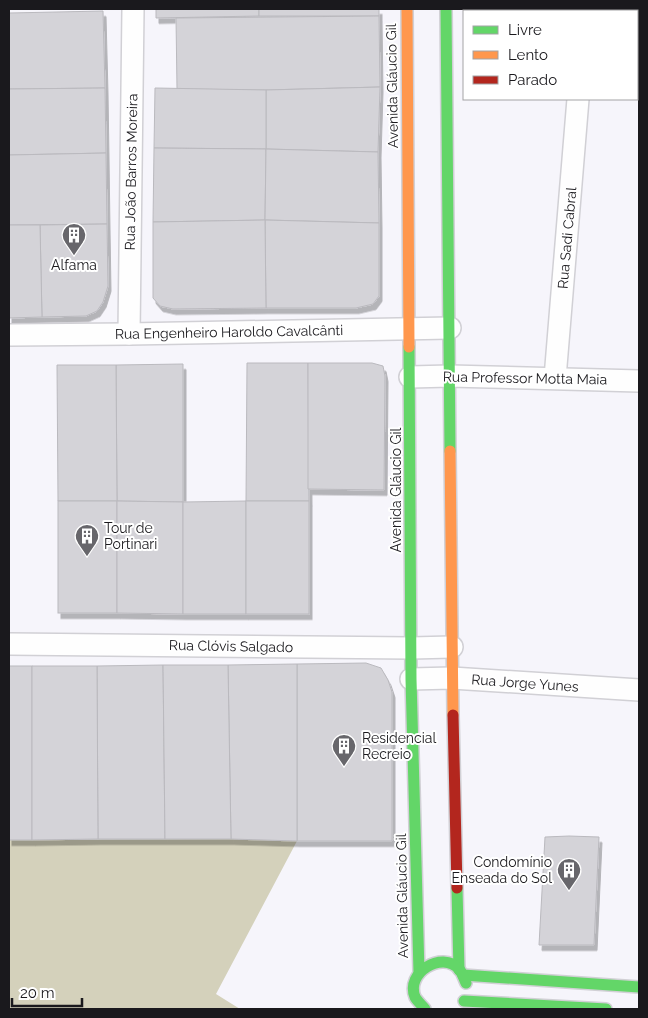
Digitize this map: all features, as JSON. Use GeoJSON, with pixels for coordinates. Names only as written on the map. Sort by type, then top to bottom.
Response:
{"type":"FeatureCollection","features":[{"type":"Feature","properties":{"kind":"street","name":"Rua João Barros Moreira"},"geometry":{"type":"LineString","coordinates":[[129,334],[133,9]]}},
{"type":"Feature","properties":{"kind":"street","name":"Avenida Gláucio Gil"},"geometry":{"type":"LineString","coordinates":[[407,9],[411,679],[419,972],[414,983],[414,989],[422,1008]]}},
{"type":"Feature","properties":{"kind":"street"},"geometry":{"type":"LineString","coordinates":[[446,9],[452,678],[461,972],[467,988],[460,1006],[606,1009]]}},
{"type":"Feature","properties":{"kind":"street","name":"Rua Sadi Cabral"},"geometry":{"type":"LineString","coordinates":[[555,378],[578,100]]}},
{"type":"Feature","properties":{"kind":"street","name":"Rua Engenheiro Haroldo Cavalcânti"},"geometry":{"type":"LineString","coordinates":[[9,334],[129,334],[450,328]]}},
{"type":"Feature","properties":{"kind":"street","name":"Rua Professor Motta Maia"},"geometry":{"type":"LineString","coordinates":[[410,377],[450,376],[639,381]]}},
{"type":"Feature","properties":{"kind":"street","name":"Rua Clóvis Salgado"},"geometry":{"type":"LineString","coordinates":[[9,644],[452,647]]}},
{"type":"Feature","properties":{"kind":"street","name":"Rua Jorge Yunes"},"geometry":{"type":"LineString","coordinates":[[411,679],[452,678],[639,690]]}},
{"type":"Feature","properties":{"kind":"street"},"geometry":{"type":"LineString","coordinates":[[419,972],[431,963],[446,962],[461,972],[639,987]]}},
{"type":"Feature","properties":{"kind":"shaded area"},"geometry":{"type":"Polygon","coordinates":[[[231,839],[297,841],[216,994],[240,1009],[9,1009],[9,840],[231,839]]]}},
{"type":"Feature","properties":{"kind":"building"},"geometry":{"type":"Polygon","coordinates":[[[156,9],[259,9],[259,16],[156,18],[156,9]]]}},
{"type":"Feature","properties":{"kind":"building"},"geometry":{"type":"Polygon","coordinates":[[[259,9],[379,9],[379,16],[259,16],[259,9]]]}},
{"type":"Feature","properties":{"kind":"building"},"geometry":{"type":"Polygon","coordinates":[[[103,11],[105,88],[9,89],[9,13],[103,11]]]}},
{"type":"Feature","properties":{"kind":"building"},"geometry":{"type":"Polygon","coordinates":[[[379,16],[380,87],[266,90],[177,89],[176,18],[379,16]]]}},
{"type":"Feature","properties":{"kind":"building"},"geometry":{"type":"Polygon","coordinates":[[[380,87],[378,152],[266,149],[266,90],[380,87]]]}},
{"type":"Feature","properties":{"kind":"building"},"geometry":{"type":"Polygon","coordinates":[[[105,88],[106,153],[9,155],[9,89],[105,88]]]}},
{"type":"Feature","properties":{"kind":"building"},"geometry":{"type":"Polygon","coordinates":[[[155,88],[266,90],[266,149],[154,148],[155,88]]]}},
{"type":"Feature","properties":{"kind":"building"},"geometry":{"type":"Polygon","coordinates":[[[154,148],[266,149],[265,220],[153,222],[154,148]]]}},
{"type":"Feature","properties":{"kind":"building"},"geometry":{"type":"Polygon","coordinates":[[[266,149],[378,152],[379,223],[265,220],[266,149]]]}},
{"type":"Feature","properties":{"kind":"building"},"geometry":{"type":"Polygon","coordinates":[[[106,153],[107,224],[9,225],[9,155],[106,153]]]}},
{"type":"Feature","properties":{"kind":"building"},"geometry":{"type":"Polygon","coordinates":[[[265,220],[379,223],[379,296],[373,304],[356,308],[266,308],[265,220]]]}},
{"type":"Feature","properties":{"kind":"building"},"geometry":{"type":"Polygon","coordinates":[[[265,220],[266,308],[173,309],[160,306],[153,298],[153,222],[265,220]]]}},
{"type":"Feature","properties":{"kind":"building","name":"Alfama"},"geometry":{"type":"Polygon","coordinates":[[[107,224],[108,286],[103,302],[97,311],[86,316],[42,317],[40,225],[107,224]]]}},
{"type":"Feature","properties":{"kind":"building"},"geometry":{"type":"Polygon","coordinates":[[[9,225],[40,225],[42,317],[9,318],[9,225]]]}},
{"type":"Feature","properties":{"kind":"building"},"geometry":{"type":"Polygon","coordinates":[[[247,363],[308,363],[309,501],[246,501],[247,363]]]}},
{"type":"Feature","properties":{"kind":"building"},"geometry":{"type":"Polygon","coordinates":[[[308,363],[372,363],[383,366],[385,376],[384,490],[308,489],[308,363]]]}},
{"type":"Feature","properties":{"kind":"building"},"geometry":{"type":"Polygon","coordinates":[[[183,364],[183,502],[117,501],[116,365],[183,364]]]}},
{"type":"Feature","properties":{"kind":"building"},"geometry":{"type":"Polygon","coordinates":[[[57,365],[116,365],[117,501],[58,501],[57,365]]]}},
{"type":"Feature","properties":{"kind":"building","name":"Tour de Portinari"},"geometry":{"type":"Polygon","coordinates":[[[58,501],[117,501],[117,613],[58,613],[58,501]]]}},
{"type":"Feature","properties":{"kind":"building"},"geometry":{"type":"Polygon","coordinates":[[[117,501],[183,502],[183,614],[117,613],[117,501]]]}},
{"type":"Feature","properties":{"kind":"building"},"geometry":{"type":"Polygon","coordinates":[[[246,501],[246,614],[183,614],[183,502],[246,501]]]}},
{"type":"Feature","properties":{"kind":"building"},"geometry":{"type":"Polygon","coordinates":[[[246,501],[309,501],[309,614],[246,614],[246,501]]]}},
{"type":"Feature","properties":{"kind":"building","name":"Residencial Recreio"},"geometry":{"type":"Polygon","coordinates":[[[366,663],[381,668],[392,692],[392,841],[297,841],[297,664],[366,663]]]}},
{"type":"Feature","properties":{"kind":"building"},"geometry":{"type":"Polygon","coordinates":[[[297,664],[297,841],[231,839],[228,665],[297,664]]]}},
{"type":"Feature","properties":{"kind":"building"},"geometry":{"type":"Polygon","coordinates":[[[163,665],[165,839],[98,839],[97,666],[163,665]]]}},
{"type":"Feature","properties":{"kind":"building"},"geometry":{"type":"Polygon","coordinates":[[[163,665],[228,665],[231,839],[165,839],[163,665]]]}},
{"type":"Feature","properties":{"kind":"building"},"geometry":{"type":"Polygon","coordinates":[[[9,666],[32,666],[32,840],[9,840],[9,666]]]}},
{"type":"Feature","properties":{"kind":"building"},"geometry":{"type":"Polygon","coordinates":[[[32,666],[97,666],[98,839],[32,840],[32,666]]]}},
{"type":"Feature","properties":{"kind":"building","name":"Condomínio Enseada do Sol"},"geometry":{"type":"Polygon","coordinates":[[[545,837],[599,837],[594,945],[539,945],[545,837]]]}},
{"type":"Feature","properties":{"kind":"traffic: fast"},"geometry":{"type":"LineString","coordinates":[[446,9],[450,451]]}},
{"type":"Feature","properties":{"kind":"traffic: fast"},"geometry":{"type":"LineString","coordinates":[[409,347],[411,679],[419,972]]}},
{"type":"Feature","properties":{"kind":"traffic: fast"},"geometry":{"type":"LineString","coordinates":[[457,888],[459,970]]}},
{"type":"Feature","properties":{"kind":"traffic: fast"},"geometry":{"type":"LineString","coordinates":[[425,1009],[415,997],[413,988],[415,980],[427,967],[435,963],[444,962],[452,964],[460,970],[466,983]]}},
{"type":"Feature","properties":{"kind":"traffic: fast"},"geometry":{"type":"LineString","coordinates":[[463,975],[639,987]]}},
{"type":"Feature","properties":{"kind":"traffic: fast"},"geometry":{"type":"LineString","coordinates":[[464,1001],[606,1009]]}},
{"type":"Feature","properties":{"kind":"traffic: slow"},"geometry":{"type":"LineString","coordinates":[[407,9],[409,347]]}},
{"type":"Feature","properties":{"kind":"traffic: slow"},"geometry":{"type":"LineString","coordinates":[[450,451],[453,715]]}},
{"type":"Feature","properties":{"kind":"traffic: jam"},"geometry":{"type":"LineString","coordinates":[[453,715],[457,888]]}},
{"type":"Feature","properties":{"kind":"place","name":"Alfama"},"geometry":{"type":"Point","coordinates":[74,256]}},
{"type":"Feature","properties":{"kind":"place","name":"Tour de Portinari"},"geometry":{"type":"Point","coordinates":[87,557]}},
{"type":"Feature","properties":{"kind":"place","name":"Residencial Recreio"},"geometry":{"type":"Point","coordinates":[344,767]}},
{"type":"Feature","properties":{"kind":"place","name":"Condomínio Enseada do Sol"},"geometry":{"type":"Point","coordinates":[569,891]}}]}
